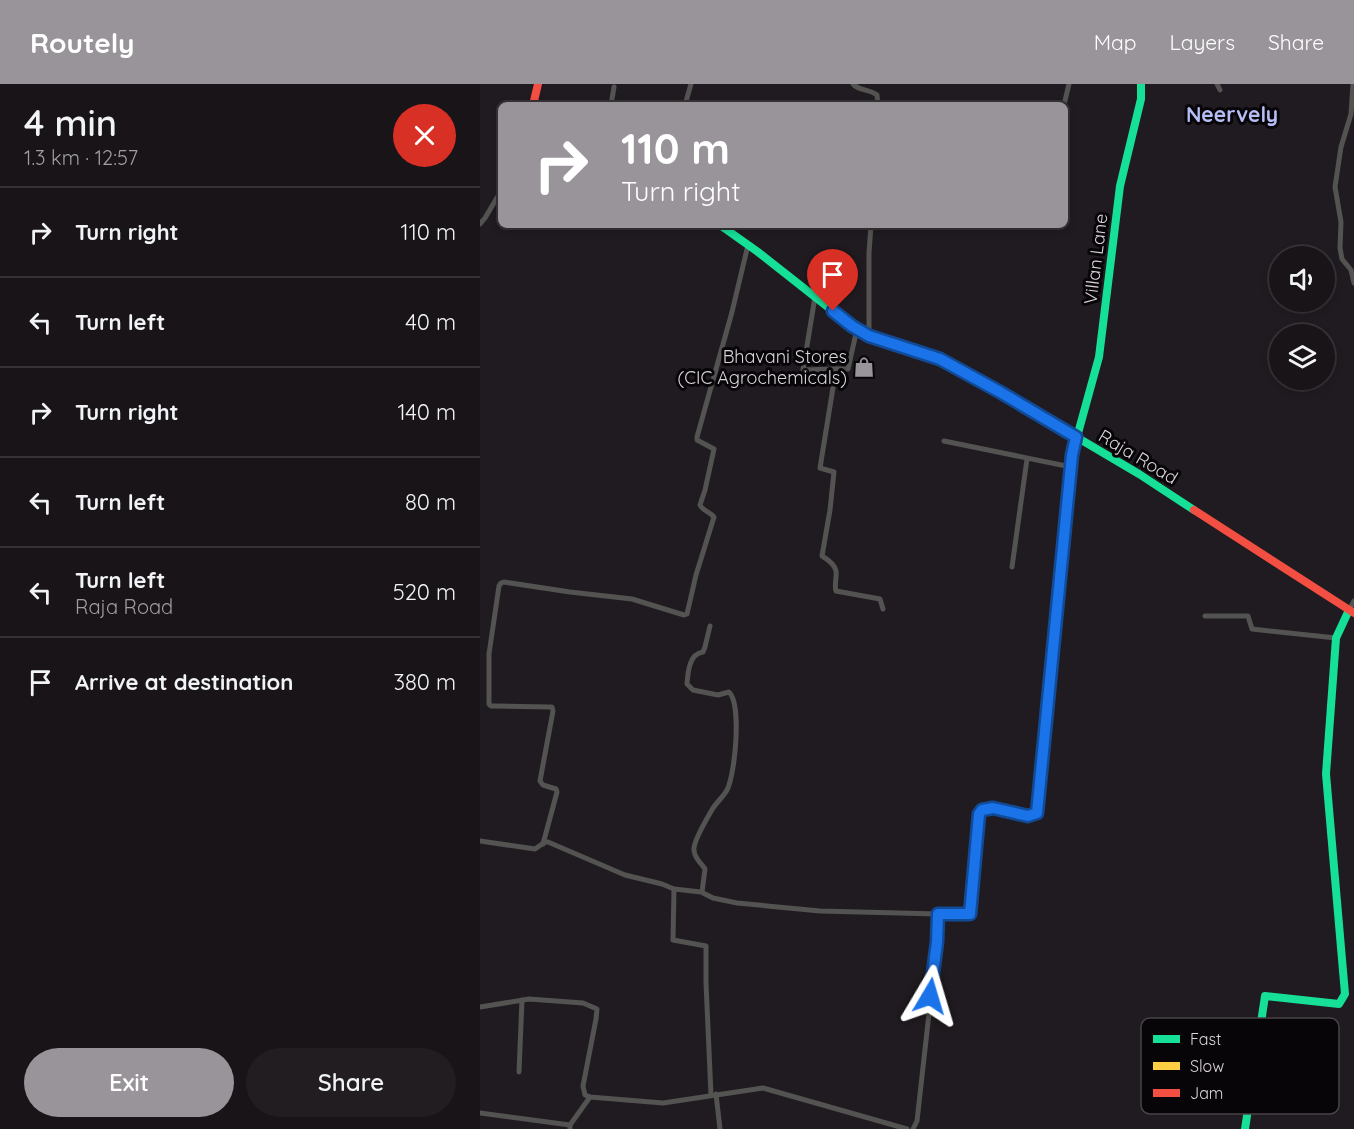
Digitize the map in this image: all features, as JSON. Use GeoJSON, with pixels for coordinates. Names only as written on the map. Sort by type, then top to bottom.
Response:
{"type":"FeatureCollection","features":[{"type":"Feature","properties":{"kind":"street"},"geometry":{"type":"LineString","coordinates":[[534,102],[538,84]]}},
{"type":"Feature","properties":{"kind":"street"},"geometry":{"type":"LineString","coordinates":[[686,102],[691,84]]}},
{"type":"Feature","properties":{"kind":"street"},"geometry":{"type":"LineString","coordinates":[[853,84],[874,92],[878,102]]}},
{"type":"Feature","properties":{"kind":"street"},"geometry":{"type":"LineString","coordinates":[[1065,102],[1069,84]]}},
{"type":"Feature","properties":{"kind":"street","name":"Villan Lane"},"geometry":{"type":"LineString","coordinates":[[938,914],[970,914],[979,814],[982,810],[993,808],[1028,816],[1037,813],[1071,467],[1076,437],[1098,357],[1120,186],[1141,99],[1141,84]]}},
{"type":"Feature","properties":{"kind":"street"},"geometry":{"type":"LineString","coordinates":[[1353,84],[1351,114],[1341,147],[1335,187],[1341,222],[1342,259],[1351,270],[1354,284]]}},
{"type":"Feature","properties":{"kind":"street"},"geometry":{"type":"LineString","coordinates":[[612,102],[614,87]]}},
{"type":"Feature","properties":{"kind":"street"},"geometry":{"type":"LineString","coordinates":[[480,224],[498,196]]}},
{"type":"Feature","properties":{"kind":"street","name":"Raja Road"},"geometry":{"type":"LineString","coordinates":[[724,228],[857,329],[869,336],[940,359],[1000,392],[1139,474],[1352,612]]}},
{"type":"Feature","properties":{"kind":"street"},"geometry":{"type":"LineString","coordinates":[[869,336],[871,228]]}},
{"type":"Feature","properties":{"kind":"street"},"geometry":{"type":"LineString","coordinates":[[543,844],[557,792],[556,789],[543,785],[540,781],[553,711],[549,706],[491,706],[489,704],[489,654],[499,586],[504,582],[632,599],[687,614],[714,517],[700,505],[714,449],[697,440],[697,437],[748,245]]}},
{"type":"Feature","properties":{"kind":"street"},"geometry":{"type":"LineString","coordinates":[[815,297],[802,370],[848,369],[857,329]]}},
{"type":"Feature","properties":{"kind":"street"},"geometry":{"type":"LineString","coordinates":[[836,369],[820,468],[834,472],[822,556],[836,570],[836,591],[880,599],[883,609]]}},
{"type":"Feature","properties":{"kind":"street"},"geometry":{"type":"LineString","coordinates":[[944,441],[1071,467]]}},
{"type":"Feature","properties":{"kind":"street"},"geometry":{"type":"LineString","coordinates":[[1012,567],[1027,459]]}},
{"type":"Feature","properties":{"kind":"street"},"geometry":{"type":"LineString","coordinates":[[1262,1018],[1265,996],[1339,1004],[1345,994],[1326,774],[1336,638],[1352,612],[1354,601]]}},
{"type":"Feature","properties":{"kind":"street"},"geometry":{"type":"LineString","coordinates":[[1205,616],[1248,616],[1252,629],[1336,638]]}},
{"type":"Feature","properties":{"kind":"street"},"geometry":{"type":"LineString","coordinates":[[702,892],[705,869],[696,858],[695,841],[713,808],[727,789],[733,771],[737,720],[733,695],[729,692],[717,695],[693,690],[687,684],[694,655],[703,652],[710,626]]}},
{"type":"Feature","properties":{"kind":"street"},"geometry":{"type":"LineString","coordinates":[[480,841],[535,849],[548,842],[626,875],[674,889],[702,892],[713,898],[737,903],[820,911],[938,914],[937,942],[917,1121],[913,1129]]}},
{"type":"Feature","properties":{"kind":"street"},"geometry":{"type":"LineString","coordinates":[[674,889],[673,940],[706,946],[708,1037],[713,1095],[720,1129]]}},
{"type":"Feature","properties":{"kind":"street"},"geometry":{"type":"LineString","coordinates":[[480,1008],[529,999],[583,1004],[597,1009],[583,1086],[585,1095],[590,1097],[663,1103],[763,1088],[907,1129]]}},
{"type":"Feature","properties":{"kind":"street"},"geometry":{"type":"LineString","coordinates":[[519,1072],[522,1000]]}},
{"type":"Feature","properties":{"kind":"street"},"geometry":{"type":"LineString","coordinates":[[480,1113],[570,1127],[590,1097]]}},
{"type":"Feature","properties":{"kind":"street"},"geometry":{"type":"LineString","coordinates":[[1245,1129],[1247,1114]]}},
{"type":"Feature","properties":{"kind":"traffic: fast"},"geometry":{"type":"LineString","coordinates":[[1048,701],[1072,455],[1099,357],[1120,186],[1141,99],[1141,84]]}},
{"type":"Feature","properties":{"kind":"traffic: fast"},"geometry":{"type":"LineString","coordinates":[[724,228],[852,326],[869,336],[940,359],[1139,474],[1194,510]]}},
{"type":"Feature","properties":{"kind":"traffic: fast"},"geometry":{"type":"LineString","coordinates":[[1262,1018],[1265,996],[1339,1004],[1345,994],[1326,774],[1336,638],[1349,610]]}},
{"type":"Feature","properties":{"kind":"traffic: fast"},"geometry":{"type":"LineString","coordinates":[[1245,1129],[1247,1114]]}},
{"type":"Feature","properties":{"kind":"traffic: slow"},"geometry":{"type":"LineString","coordinates":[[938,914],[970,914],[979,814],[982,810],[993,808],[1028,816],[1037,813],[1048,701]]}},
{"type":"Feature","properties":{"kind":"traffic: jam"},"geometry":{"type":"LineString","coordinates":[[534,102],[538,84]]}},
{"type":"Feature","properties":{"kind":"traffic: jam"},"geometry":{"type":"LineString","coordinates":[[1194,510],[1354,613]]}},
{"type":"Feature","properties":{"kind":"place","name":"Bhavani Stores (CIC Agrochemicals)"},"geometry":{"type":"Point","coordinates":[864,367]}},
{"type":"Feature","properties":{"kind":"district","name":"Neervely"},"geometry":{"type":"Point","coordinates":[1232,115]}},
{"type":"Feature","properties":{"kind":"route"},"geometry":{"type":"LineString","coordinates":[[833,311],[869,336],[940,359],[1076,437],[1072,455],[1037,813],[1028,816],[993,808],[982,810],[979,814],[970,914],[938,914],[930,996]]}}]}
